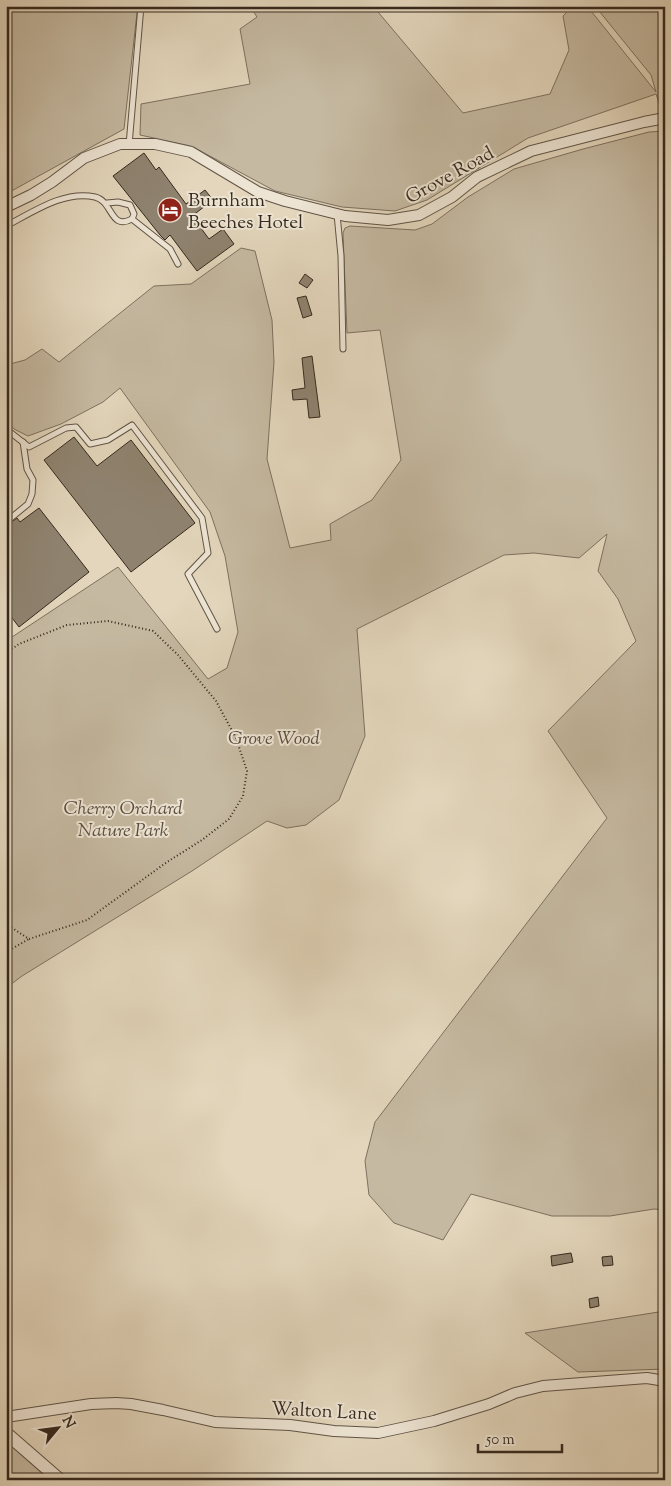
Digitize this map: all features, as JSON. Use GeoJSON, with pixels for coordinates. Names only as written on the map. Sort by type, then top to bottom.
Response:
{"type":"FeatureCollection","features":[{"type":"Feature","properties":{"kind":"street","name":"Grove Road"},"geometry":{"type":"LineString","coordinates":[[6,207],[45,186],[84,158],[120,144],[156,144],[191,152],[258,192],[285,201],[337,214],[388,220],[419,215],[452,197],[477,177],[532,151],[634,124],[665,118]]}},
{"type":"Feature","properties":{"kind":"street","name":"Walton Lane"},"geometry":{"type":"LineString","coordinates":[[6,1417],[91,1404],[116,1403],[163,1410],[215,1422],[290,1425],[378,1433],[434,1421],[489,1404],[515,1393],[543,1386],[647,1378],[665,1381]]}},
{"type":"Feature","properties":{"kind":"street"},"geometry":{"type":"LineString","coordinates":[[6,1432],[60,1480]]}},
{"type":"Feature","properties":{"kind":"lane"},"geometry":{"type":"LineString","coordinates":[[130,145],[141,6]]}},
{"type":"Feature","properties":{"kind":"lane"},"geometry":{"type":"LineString","coordinates":[[6,226],[65,197],[82,195],[98,198],[106,203],[114,217],[120,222],[132,219],[134,214],[130,205],[118,202],[106,203]]}},
{"type":"Feature","properties":{"kind":"lane"},"geometry":{"type":"LineString","coordinates":[[337,214],[341,256],[343,349]]}},
{"type":"Feature","properties":{"kind":"lane"},"geometry":{"type":"LineString","coordinates":[[132,219],[170,249],[178,264]]}},
{"type":"Feature","properties":{"kind":"lane"},"geometry":{"type":"LineString","coordinates":[[6,429],[29,446],[66,428],[76,427],[90,444],[108,440],[132,425],[202,518],[208,553],[188,574],[217,629]]}},
{"type":"Feature","properties":{"kind":"lane"},"geometry":{"type":"LineString","coordinates":[[6,522],[28,504],[32,494],[32,480],[27,470],[23,442]]}},
{"type":"Feature","properties":{"kind":"path"},"geometry":{"type":"LineString","coordinates":[[6,653],[19,644],[67,625],[108,621],[153,631],[178,655],[216,700],[236,738],[247,770],[243,796],[229,818],[202,840],[159,868],[88,920],[29,939],[6,952]]}},
{"type":"Feature","properties":{"kind":"path"},"geometry":{"type":"LineString","coordinates":[[6,924],[29,939]]}},
{"type":"Feature","properties":{"kind":"green space"},"geometry":{"type":"Polygon","coordinates":[[[6,6],[130,6],[137,13],[124,129],[6,194],[6,6]]]}},
{"type":"Feature","properties":{"kind":"green space"},"geometry":{"type":"Polygon","coordinates":[[[250,6],[373,6],[463,113],[550,94],[569,50],[563,16],[573,6],[587,6],[656,92],[651,75],[595,6],[665,6],[665,106],[660,106],[656,94],[528,138],[427,200],[395,211],[342,207],[275,191],[191,146],[140,135],[141,104],[250,84],[240,29],[257,17],[250,6]]]}},
{"type":"Feature","properties":{"kind":"green space"},"geometry":{"type":"Polygon","coordinates":[[[665,131],[665,1210],[654,1209],[610,1216],[552,1216],[471,1194],[443,1240],[394,1223],[369,1195],[365,1161],[375,1122],[607,818],[548,731],[636,641],[618,599],[598,571],[607,534],[579,558],[534,553],[504,555],[357,629],[365,736],[339,800],[306,825],[287,828],[267,821],[192,871],[22,976],[6,988],[6,641],[118,567],[208,679],[227,668],[238,632],[225,556],[210,512],[120,388],[103,402],[61,424],[28,436],[14,429],[6,419],[6,359],[10,364],[25,360],[42,349],[59,362],[154,286],[191,284],[241,248],[255,251],[272,320],[274,362],[267,459],[290,548],[331,540],[330,524],[372,500],[401,460],[380,330],[347,333],[343,233],[345,228],[350,226],[415,230],[432,224],[468,197],[514,169],[649,132],[665,131]]]}},
{"type":"Feature","properties":{"kind":"green space"},"geometry":{"type":"Polygon","coordinates":[[[665,1311],[665,1369],[578,1372],[525,1333],[665,1311]]]}},
{"type":"Feature","properties":{"kind":"green space"},"geometry":{"type":"Polygon","coordinates":[[[6,1441],[45,1476],[50,1480],[6,1480],[6,1441]]]}},
{"type":"Feature","properties":{"kind":"building","name":"Burnham Beeches Hotel"},"geometry":{"type":"Polygon","coordinates":[[[144,153],[156,170],[159,167],[186,204],[205,190],[213,200],[192,216],[209,239],[223,229],[234,244],[197,271],[170,235],[165,240],[160,235],[113,176],[144,153]]]}},
{"type":"Feature","properties":{"kind":"building"},"geometry":{"type":"Polygon","coordinates":[[[305,274],[313,280],[307,288],[299,283],[305,274]]]}},
{"type":"Feature","properties":{"kind":"building"},"geometry":{"type":"Polygon","coordinates":[[[306,296],[312,315],[303,318],[297,298],[306,296]]]}},
{"type":"Feature","properties":{"kind":"building"},"geometry":{"type":"Polygon","coordinates":[[[312,356],[320,417],[309,418],[307,399],[293,400],[292,390],[305,388],[302,358],[312,356]]]}},
{"type":"Feature","properties":{"kind":"building"},"geometry":{"type":"Polygon","coordinates":[[[74,437],[97,466],[131,440],[195,523],[131,572],[44,460],[74,437]]]}},
{"type":"Feature","properties":{"kind":"building"},"geometry":{"type":"Polygon","coordinates":[[[39,508],[89,572],[19,627],[6,610],[6,526],[17,518],[20,522],[39,508]]]}},
{"type":"Feature","properties":{"kind":"building"},"geometry":{"type":"Polygon","coordinates":[[[571,1253],[573,1262],[552,1266],[551,1256],[571,1253]]]}},
{"type":"Feature","properties":{"kind":"building"},"geometry":{"type":"Polygon","coordinates":[[[612,1256],[613,1265],[603,1266],[602,1257],[612,1256]]]}},
{"type":"Feature","properties":{"kind":"building"},"geometry":{"type":"Polygon","coordinates":[[[598,1297],[599,1306],[590,1308],[589,1299],[598,1297]]]}},
{"type":"Feature","properties":{"kind":"place","name":"Burnham Beeches Hotel"},"geometry":{"type":"Point","coordinates":[170,210]}},
{"type":"Feature","properties":{"kind":"park label","name":"Grove Wood"},"geometry":{"type":"Point","coordinates":[274,737]}},
{"type":"Feature","properties":{"kind":"park label","name":"Cherry Orchard Nature Park"},"geometry":{"type":"Point","coordinates":[123,818]}}]}
